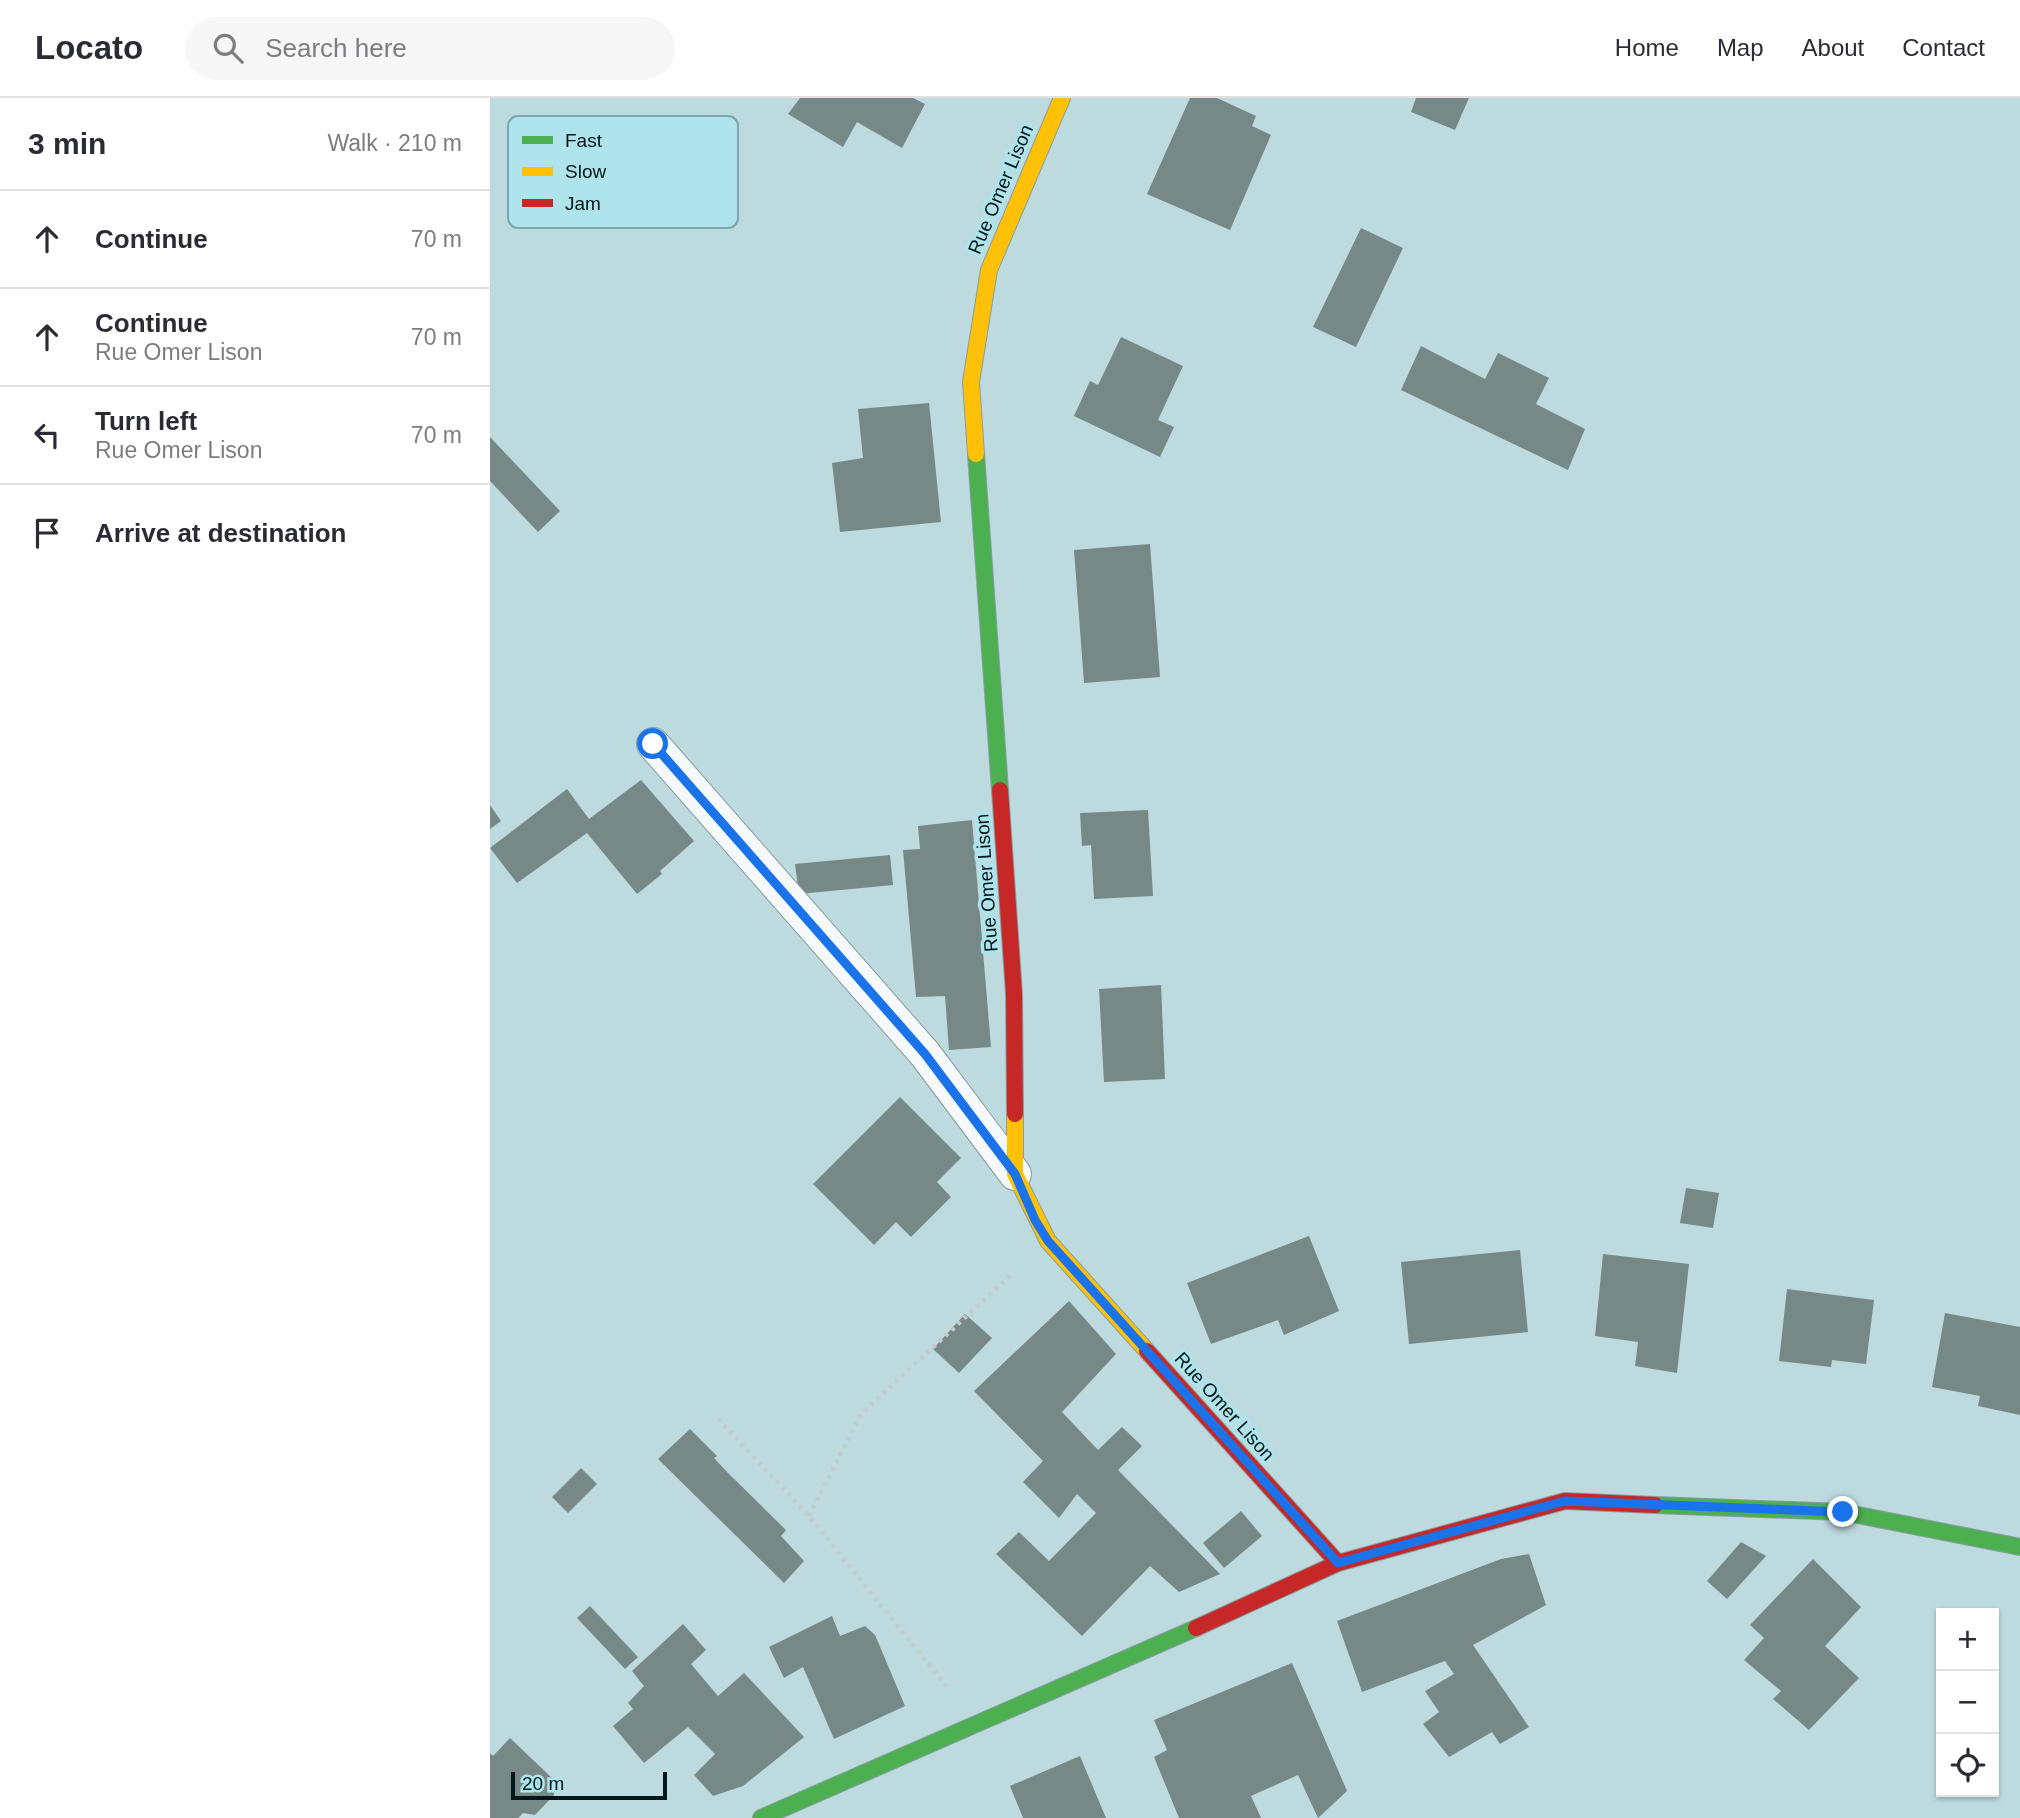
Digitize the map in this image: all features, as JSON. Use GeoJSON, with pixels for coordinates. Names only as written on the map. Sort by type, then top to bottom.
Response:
{"type":"FeatureCollection","features":[{"type":"Feature","properties":{"kind":"street","name":"Rue Omer Lison"},"geometry":{"type":"LineString","coordinates":[[1062,98],[989,270],[971,382],[1014,995],[1015,1174],[1035,1220],[1048,1241],[1338,1563]]}},
{"type":"Feature","properties":{"kind":"street"},"geometry":{"type":"LineString","coordinates":[[761,1818],[1338,1563],[1565,1501],[1843,1512],[2020,1547]]}},
{"type":"Feature","properties":{"kind":"lane"},"geometry":{"type":"LineString","coordinates":[[653,744],[925,1054],[1015,1174]]}},
{"type":"Feature","properties":{"kind":"path"},"geometry":{"type":"LineString","coordinates":[[810,1516],[861,1414],[1048,1241]]}},
{"type":"Feature","properties":{"kind":"path"},"geometry":{"type":"LineString","coordinates":[[718,1419],[810,1516],[977,1724]]}},
{"type":"Feature","properties":{"kind":"building"},"geometry":{"type":"Polygon","coordinates":[[[800,98],[913,98],[925,104],[902,148],[857,122],[843,147],[788,114],[800,98]]]}},
{"type":"Feature","properties":{"kind":"building"},"geometry":{"type":"Polygon","coordinates":[[[1190,98],[1217,98],[1256,116],[1252,126],[1271,135],[1230,230],[1147,194],[1190,98]]]}},
{"type":"Feature","properties":{"kind":"building"},"geometry":{"type":"Polygon","coordinates":[[[1416,98],[1469,98],[1455,130],[1411,112],[1416,98]]]}},
{"type":"Feature","properties":{"kind":"building"},"geometry":{"type":"Polygon","coordinates":[[[1361,228],[1403,248],[1356,347],[1313,327],[1361,228]]]}},
{"type":"Feature","properties":{"kind":"building"},"geometry":{"type":"Polygon","coordinates":[[[1121,337],[1183,366],[1158,420],[1174,427],[1160,457],[1074,416],[1090,381],[1098,385],[1121,337]]]}},
{"type":"Feature","properties":{"kind":"building"},"geometry":{"type":"Polygon","coordinates":[[[1421,346],[1485,379],[1498,353],[1549,378],[1536,404],[1585,429],[1568,470],[1401,390],[1421,346]]]}},
{"type":"Feature","properties":{"kind":"building"},"geometry":{"type":"Polygon","coordinates":[[[929,403],[941,522],[840,532],[832,463],[863,458],[858,409],[929,403]]]}},
{"type":"Feature","properties":{"kind":"building"},"geometry":{"type":"Polygon","coordinates":[[[490,437],[560,511],[538,532],[490,481],[490,437]]]}},
{"type":"Feature","properties":{"kind":"building"},"geometry":{"type":"Polygon","coordinates":[[[1150,544],[1160,677],[1084,683],[1074,550],[1150,544]]]}},
{"type":"Feature","properties":{"kind":"building"},"geometry":{"type":"Polygon","coordinates":[[[641,780],[694,841],[660,871],[662,874],[637,894],[587,833],[517,883],[490,848],[567,789],[589,819],[641,780]]]}},
{"type":"Feature","properties":{"kind":"building"},"geometry":{"type":"Polygon","coordinates":[[[490,805],[501,821],[490,829],[490,805]]]}},
{"type":"Feature","properties":{"kind":"building"},"geometry":{"type":"Polygon","coordinates":[[[1148,810],[1153,896],[1094,899],[1091,845],[1082,846],[1080,813],[1148,810]]]}},
{"type":"Feature","properties":{"kind":"building"},"geometry":{"type":"Polygon","coordinates":[[[972,820],[991,1047],[949,1050],[945,996],[916,997],[903,850],[920,849],[918,826],[972,820]]]}},
{"type":"Feature","properties":{"kind":"building"},"geometry":{"type":"Polygon","coordinates":[[[890,855],[893,885],[799,894],[795,864],[890,855]]]}},
{"type":"Feature","properties":{"kind":"building"},"geometry":{"type":"Polygon","coordinates":[[[1161,985],[1165,1079],[1104,1082],[1099,989],[1161,985]]]}},
{"type":"Feature","properties":{"kind":"building"},"geometry":{"type":"Polygon","coordinates":[[[900,1097],[961,1158],[937,1182],[951,1197],[911,1237],[896,1222],[874,1245],[813,1184],[900,1097]]]}},
{"type":"Feature","properties":{"kind":"building"},"geometry":{"type":"Polygon","coordinates":[[[1686,1188],[1719,1193],[1713,1228],[1680,1223],[1686,1188]]]}},
{"type":"Feature","properties":{"kind":"building"},"geometry":{"type":"Polygon","coordinates":[[[1309,1236],[1339,1311],[1284,1335],[1278,1320],[1211,1344],[1187,1283],[1309,1236]]]}},
{"type":"Feature","properties":{"kind":"building"},"geometry":{"type":"Polygon","coordinates":[[[1520,1250],[1528,1332],[1409,1344],[1401,1262],[1520,1250]]]}},
{"type":"Feature","properties":{"kind":"building"},"geometry":{"type":"Polygon","coordinates":[[[1603,1254],[1689,1264],[1677,1373],[1635,1366],[1638,1342],[1595,1336],[1603,1254]]]}},
{"type":"Feature","properties":{"kind":"building"},"geometry":{"type":"Polygon","coordinates":[[[1787,1289],[1874,1300],[1866,1364],[1832,1360],[1831,1367],[1779,1361],[1787,1289]]]}},
{"type":"Feature","properties":{"kind":"building"},"geometry":{"type":"Polygon","coordinates":[[[1069,1301],[1116,1354],[1062,1412],[1098,1450],[1122,1427],[1142,1446],[1118,1470],[1220,1574],[1179,1592],[1150,1566],[1082,1636],[996,1554],[1019,1532],[1049,1561],[1096,1513],[1077,1494],[1059,1518],[1023,1482],[1043,1461],[974,1391],[1069,1301]]]}},
{"type":"Feature","properties":{"kind":"building"},"geometry":{"type":"Polygon","coordinates":[[[1945,1313],[2020,1327],[2020,1415],[1978,1406],[1980,1396],[1932,1387],[1945,1313]]]}},
{"type":"Feature","properties":{"kind":"building"},"geometry":{"type":"Polygon","coordinates":[[[965,1314],[992,1338],[959,1373],[933,1349],[965,1314]]]}},
{"type":"Feature","properties":{"kind":"building"},"geometry":{"type":"Polygon","coordinates":[[[690,1429],[717,1456],[714,1458],[727,1472],[786,1530],[781,1536],[804,1561],[784,1583],[658,1459],[690,1429]]]}},
{"type":"Feature","properties":{"kind":"building"},"geometry":{"type":"Polygon","coordinates":[[[581,1468],[597,1484],[568,1513],[552,1497],[581,1468]]]}},
{"type":"Feature","properties":{"kind":"building"},"geometry":{"type":"Polygon","coordinates":[[[1241,1511],[1262,1536],[1224,1568],[1203,1543],[1241,1511]]]}},
{"type":"Feature","properties":{"kind":"building"},"geometry":{"type":"Polygon","coordinates":[[[1741,1542],[1766,1556],[1727,1599],[1707,1581],[1741,1542]]]}},
{"type":"Feature","properties":{"kind":"building"},"geometry":{"type":"Polygon","coordinates":[[[1529,1554],[1546,1605],[1473,1645],[1529,1727],[1500,1744],[1492,1732],[1449,1757],[1423,1724],[1439,1712],[1425,1691],[1454,1674],[1445,1661],[1362,1692],[1337,1621],[1501,1559],[1529,1554]]]}},
{"type":"Feature","properties":{"kind":"building"},"geometry":{"type":"Polygon","coordinates":[[[1813,1559],[1861,1607],[1825,1646],[1859,1678],[1809,1730],[1773,1699],[1781,1691],[1744,1660],[1764,1638],[1750,1625],[1813,1559]]]}},
{"type":"Feature","properties":{"kind":"building"},"geometry":{"type":"Polygon","coordinates":[[[590,1606],[638,1657],[625,1669],[577,1618],[590,1606]]]}},
{"type":"Feature","properties":{"kind":"building"},"geometry":{"type":"Polygon","coordinates":[[[832,1616],[840,1636],[865,1626],[875,1635],[905,1706],[834,1739],[803,1667],[784,1678],[769,1647],[832,1616]]]}},
{"type":"Feature","properties":{"kind":"building"},"geometry":{"type":"Polygon","coordinates":[[[683,1624],[706,1650],[691,1664],[718,1696],[744,1673],[804,1737],[743,1786],[713,1796],[694,1775],[715,1754],[688,1727],[644,1763],[613,1726],[633,1709],[628,1703],[644,1686],[632,1671],[683,1624]]]}},
{"type":"Feature","properties":{"kind":"building"},"geometry":{"type":"Polygon","coordinates":[[[1292,1663],[1347,1791],[1318,1818],[1298,1775],[1251,1796],[1261,1818],[1179,1818],[1154,1757],[1167,1750],[1154,1720],[1292,1663]]]}},
{"type":"Feature","properties":{"kind":"building"},"geometry":{"type":"Polygon","coordinates":[[[510,1738],[553,1779],[554,1795],[535,1815],[523,1813],[518,1818],[490,1818],[490,1753],[493,1756],[510,1738]]]}},
{"type":"Feature","properties":{"kind":"building"},"geometry":{"type":"Polygon","coordinates":[[[1080,1756],[1106,1818],[1023,1818],[1010,1786],[1080,1756]]]}},
{"type":"Feature","properties":{"kind":"traffic: fast"},"geometry":{"type":"LineString","coordinates":[[976,454],[1000,790]]}},
{"type":"Feature","properties":{"kind":"traffic: fast"},"geometry":{"type":"LineString","coordinates":[[1655,1505],[1843,1512],[2020,1547]]}},
{"type":"Feature","properties":{"kind":"traffic: fast"},"geometry":{"type":"LineString","coordinates":[[761,1818],[1196,1628]]}},
{"type":"Feature","properties":{"kind":"traffic: slow"},"geometry":{"type":"LineString","coordinates":[[976,454],[971,382],[989,270],[1062,98]]}},
{"type":"Feature","properties":{"kind":"traffic: slow"},"geometry":{"type":"LineString","coordinates":[[1015,1114],[1015,1174],[1048,1241],[1147,1351]]}},
{"type":"Feature","properties":{"kind":"traffic: jam"},"geometry":{"type":"LineString","coordinates":[[1000,790],[1014,994],[1015,1114]]}},
{"type":"Feature","properties":{"kind":"traffic: jam"},"geometry":{"type":"LineString","coordinates":[[1147,1351],[1338,1563]]}},
{"type":"Feature","properties":{"kind":"traffic: jam"},"geometry":{"type":"LineString","coordinates":[[1196,1628],[1338,1563],[1565,1501],[1655,1505]]}},
{"type":"Feature","properties":{"kind":"route"},"geometry":{"type":"LineString","coordinates":[[653,744],[925,1054],[1015,1174],[1035,1220],[1048,1241],[1338,1563],[1565,1501],[1843,1512]]}}]}
